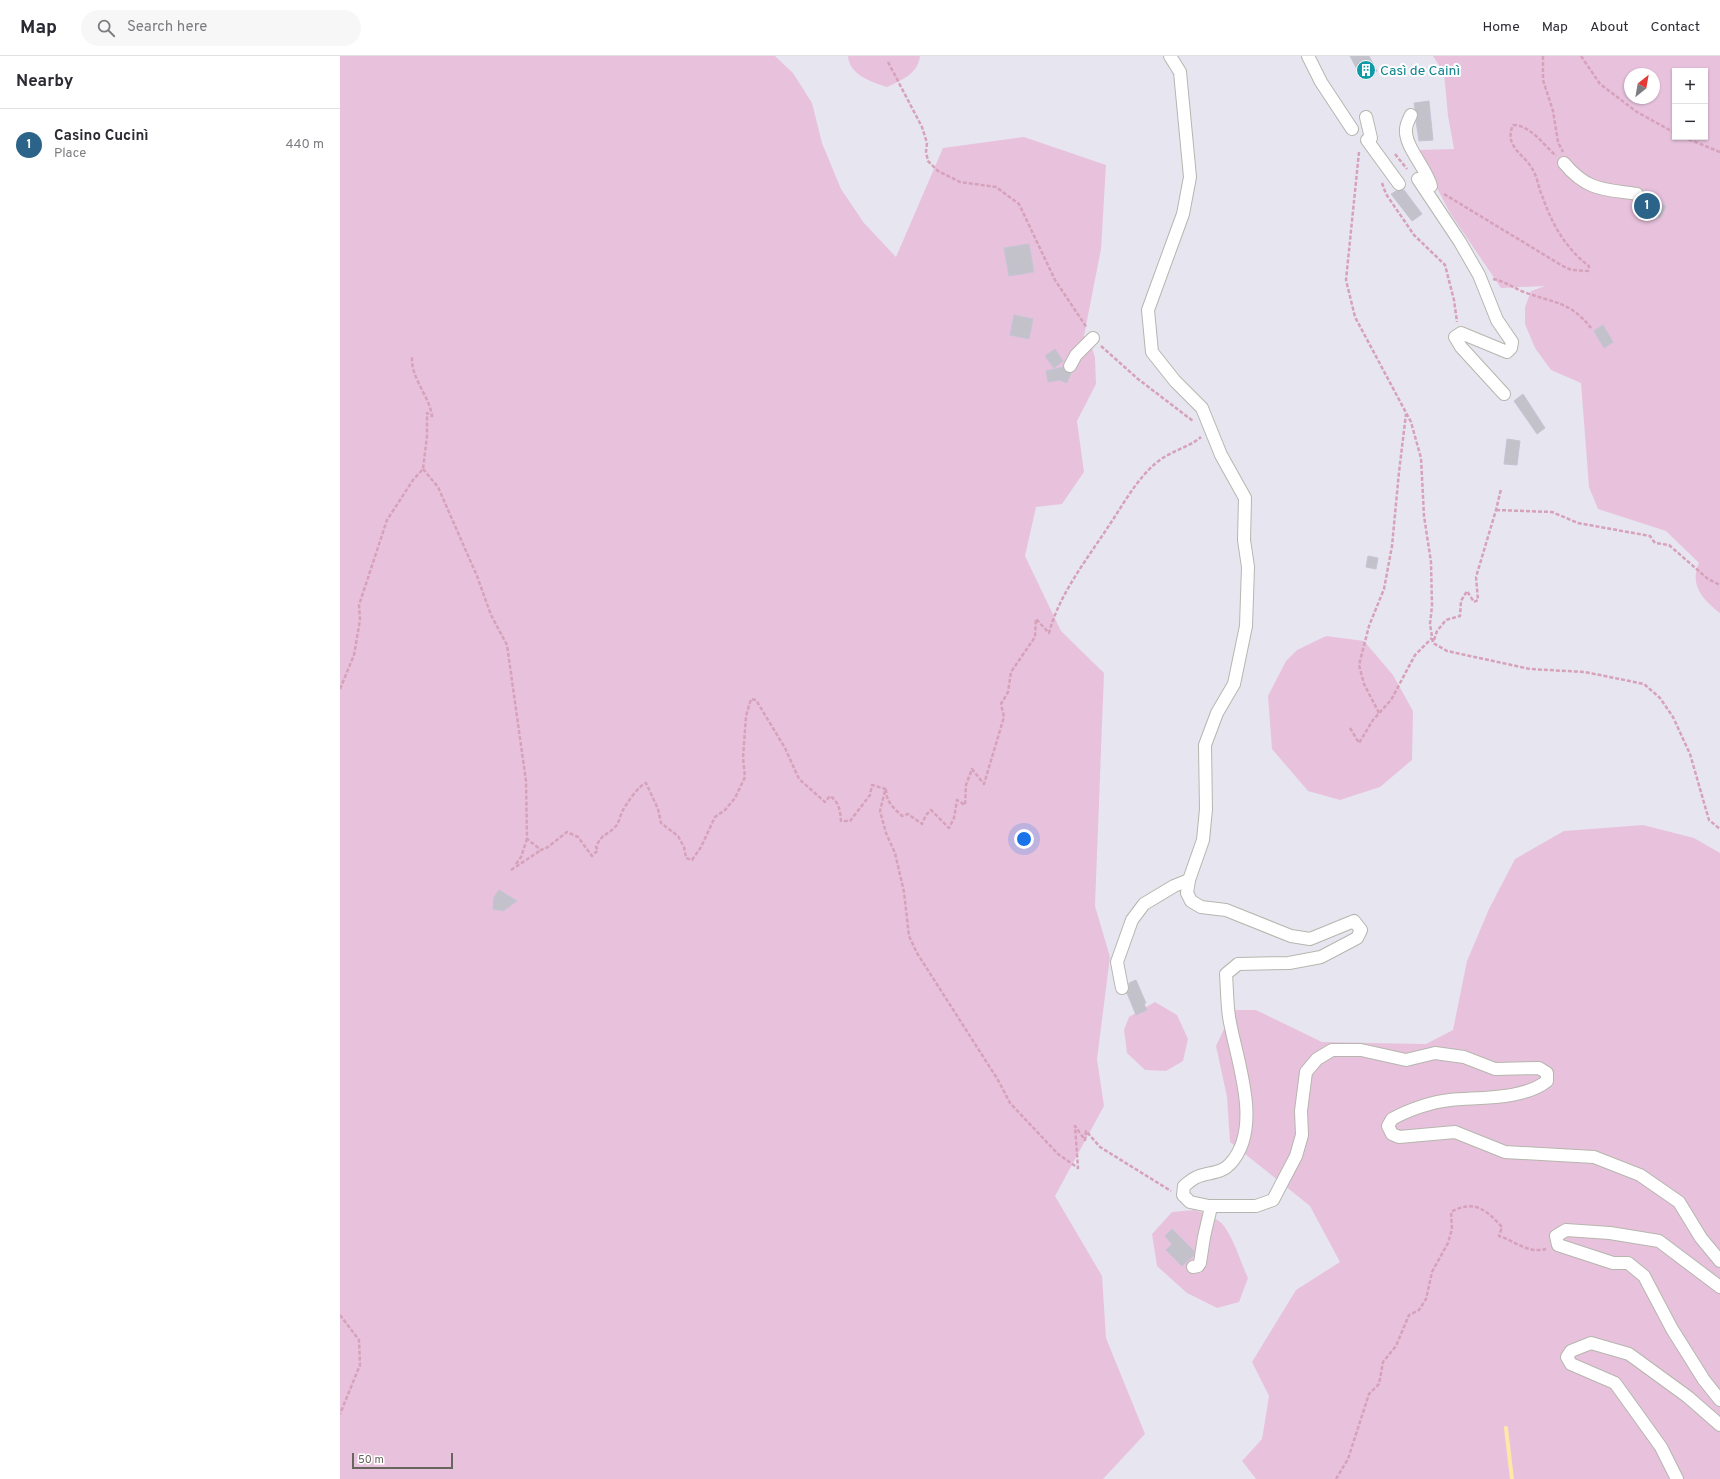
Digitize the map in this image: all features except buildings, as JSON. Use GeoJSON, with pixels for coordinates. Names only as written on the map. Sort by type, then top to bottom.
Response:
{"type":"FeatureCollection","features":[{"type":"Feature","properties":{"kind":"street"},"geometry":{"type":"LineString","coordinates":[[1170,56],[1180,72],[1190,177],[1183,214],[1148,310],[1152,352],[1175,381],[1202,408],[1221,455],[1246,498],[1244,540],[1248,567],[1246,626],[1234,684],[1217,713],[1205,745],[1206,809],[1203,840],[1189,880],[1187,893],[1191,901],[1202,907],[1226,910],[1291,936],[1310,939],[1354,921],[1361,930],[1358,938],[1321,957],[1289,963],[1238,964],[1226,974],[1229,1017],[1245,1095],[1246,1127],[1241,1147],[1231,1163],[1223,1171],[1196,1178],[1184,1186],[1183,1195],[1190,1202],[1212,1207],[1256,1206],[1273,1200],[1296,1156],[1302,1135],[1301,1111],[1306,1072],[1317,1059],[1332,1050],[1361,1050],[1406,1060],[1435,1053],[1464,1057],[1495,1069],[1539,1068],[1547,1073],[1547,1081],[1538,1088],[1493,1098],[1449,1100],[1430,1104],[1392,1119],[1388,1126],[1392,1134],[1399,1137],[1455,1132],[1505,1152],[1594,1157],[1640,1175],[1679,1202],[1701,1238],[1720,1261]]}},
{"type":"Feature","properties":{"kind":"street"},"geometry":{"type":"LineString","coordinates":[[1311,59],[1321,82],[1352,129]]}},
{"type":"Feature","properties":{"kind":"street"},"geometry":{"type":"LineString","coordinates":[[1410,114],[1405,131],[1413,152],[1429,178],[1431,186]]}},
{"type":"Feature","properties":{"kind":"street"},"geometry":{"type":"LineString","coordinates":[[1366,117],[1366,141],[1399,184]]}},
{"type":"Feature","properties":{"kind":"street"},"geometry":{"type":"LineString","coordinates":[[1564,163],[1572,173],[1582,181],[1599,189],[1637,194]]}},
{"type":"Feature","properties":{"kind":"street"},"geometry":{"type":"LineString","coordinates":[[1418,179],[1428,191],[1479,275],[1497,320],[1512,342],[1511,348],[1507,352],[1461,334],[1455,337],[1461,347],[1504,394]]}},
{"type":"Feature","properties":{"kind":"street"},"geometry":{"type":"LineString","coordinates":[[1070,366],[1076,355],[1094,338]]}},
{"type":"Feature","properties":{"kind":"street"},"geometry":{"type":"LineString","coordinates":[[1122,988],[1117,962],[1132,920],[1144,904],[1174,886],[1189,880]]}},
{"type":"Feature","properties":{"kind":"street"},"geometry":{"type":"LineString","coordinates":[[1193,1266],[1198,1266],[1200,1262],[1204,1237],[1212,1207]]}},
{"type":"Feature","properties":{"kind":"street"},"geometry":{"type":"LineString","coordinates":[[1720,1287],[1659,1241],[1610,1233],[1566,1230],[1556,1236],[1558,1245],[1613,1262],[1628,1263],[1644,1276],[1672,1329],[1704,1380],[1720,1400]]}},
{"type":"Feature","properties":{"kind":"street"},"geometry":{"type":"LineString","coordinates":[[1677,1479],[1661,1447],[1615,1383],[1570,1364],[1567,1357],[1571,1351],[1591,1343],[1629,1354],[1688,1397],[1720,1425]]}},
{"type":"Feature","properties":{"kind":"path"},"geometry":{"type":"LineString","coordinates":[[1442,193],[1561,265],[1571,270],[1588,271],[1589,266],[1561,238],[1543,199],[1534,171],[1510,142],[1509,133],[1513,125],[1520,125],[1527,129],[1564,163],[1567,159],[1558,142],[1553,111],[1543,80],[1543,56]]}},
{"type":"Feature","properties":{"kind":"path"},"geometry":{"type":"LineString","coordinates":[[1581,56],[1600,84],[1637,112],[1672,131]]}},
{"type":"Feature","properties":{"kind":"path"},"geometry":{"type":"LineString","coordinates":[[888,62],[922,127],[928,161],[938,171],[960,182],[996,188],[1019,204],[1055,280],[1094,338],[1138,379],[1192,420],[1196,425]]}},
{"type":"Feature","properties":{"kind":"path"},"geometry":{"type":"LineString","coordinates":[[1690,140],[1720,152]]}},
{"type":"Feature","properties":{"kind":"path"},"geometry":{"type":"LineString","coordinates":[[1366,141],[1346,280],[1355,317],[1411,422],[1421,458],[1424,516],[1431,562],[1432,606],[1430,624],[1433,643],[1447,651],[1530,669],[1585,672],[1644,684],[1660,698],[1673,717],[1690,754],[1709,820],[1720,829]]}},
{"type":"Feature","properties":{"kind":"path"},"geometry":{"type":"LineString","coordinates":[[1386,194],[1414,235],[1445,265],[1456,314]]}},
{"type":"Feature","properties":{"kind":"path"},"geometry":{"type":"LineString","coordinates":[[1479,275],[1505,282],[1523,292],[1556,301],[1581,316],[1591,328]]}},
{"type":"Feature","properties":{"kind":"path"},"geometry":{"type":"LineString","coordinates":[[340,689],[354,655],[360,620],[359,605],[387,520],[413,480],[423,469],[427,436],[427,413],[432,416],[431,407],[415,376],[412,366],[412,357]]}},
{"type":"Feature","properties":{"kind":"path"},"geometry":{"type":"LineString","coordinates":[[1379,713],[1364,684],[1359,665],[1369,626],[1384,589],[1392,546],[1406,413]]}},
{"type":"Feature","properties":{"kind":"path"},"geometry":{"type":"LineString","coordinates":[[886,789],[886,797],[889,804],[902,816],[908,814],[922,824],[926,815],[931,810],[949,828],[954,818],[957,800],[965,805],[966,785],[972,769],[984,784],[1004,717],[1000,704],[1008,692],[1011,672],[1035,637],[1036,619],[1049,634],[1052,621],[1067,592],[1129,494],[1156,463],[1172,453],[1194,443],[1204,434]]}},
{"type":"Feature","properties":{"kind":"path"},"geometry":{"type":"LineString","coordinates":[[423,469],[438,487],[492,614],[507,645],[526,781],[527,839],[521,857],[511,870]]}},
{"type":"Feature","properties":{"kind":"path"},"geometry":{"type":"LineString","coordinates":[[1433,643],[1435,635],[1446,620],[1460,616],[1461,601],[1467,591],[1474,602],[1478,600],[1476,578],[1501,489]]}},
{"type":"Feature","properties":{"kind":"path"},"geometry":{"type":"LineString","coordinates":[[1496,510],[1552,512],[1578,523],[1650,536],[1655,543],[1670,545],[1708,578],[1720,585]]}},
{"type":"Feature","properties":{"kind":"path"},"geometry":{"type":"LineString","coordinates":[[1350,728],[1359,743],[1373,720],[1391,700],[1415,655],[1432,638]]}},
{"type":"Feature","properties":{"kind":"path"},"geometry":{"type":"LineString","coordinates":[[515,866],[548,847],[567,832],[578,837],[592,856],[598,850],[596,847],[599,839],[616,827],[623,810],[642,784],[646,783],[658,809],[661,823],[678,836],[684,847],[686,858],[692,860],[701,847],[715,817],[725,810],[735,798],[745,777],[743,758],[744,737],[746,716],[751,699],[756,700],[785,748],[799,779],[825,802],[830,796],[834,799],[838,804],[841,821],[850,821],[870,795],[872,785],[886,789]]}},
{"type":"Feature","properties":{"kind":"path"},"geometry":{"type":"LineString","coordinates":[[886,789],[880,811],[886,833],[895,853],[904,892],[909,936],[917,953],[998,1080],[1010,1103],[1058,1154],[1078,1168],[1075,1126],[1085,1140],[1086,1131],[1100,1147],[1173,1192]]}},
{"type":"Feature","properties":{"kind":"path"},"geometry":{"type":"LineString","coordinates":[[527,839],[541,850]]}},
{"type":"Feature","properties":{"kind":"path"},"geometry":{"type":"LineString","coordinates":[[1336,1479],[1348,1460],[1369,1394],[1379,1384],[1383,1362],[1396,1346],[1409,1315],[1419,1310],[1426,1299],[1432,1272],[1448,1243],[1452,1229],[1451,1212],[1462,1206],[1479,1208],[1490,1214],[1502,1227],[1499,1236],[1508,1238],[1519,1246],[1532,1250],[1544,1250],[1558,1245]]}},
{"type":"Feature","properties":{"kind":"path"},"geometry":{"type":"LineString","coordinates":[[340,1315],[358,1340],[360,1365],[340,1414]]}},
{"type":"Feature","properties":{"kind":"shaded area"},"geometry":{"type":"Polygon","coordinates":[[[340,56],[775,56],[793,73],[812,103],[822,143],[841,189],[864,223],[896,257],[943,148],[1024,137],[1106,165],[1101,249],[1084,336],[1090,342],[1095,357],[1096,384],[1077,421],[1084,472],[1062,504],[1036,507],[1025,556],[1061,631],[1104,673],[1095,906],[1110,957],[1097,1059],[1104,1106],[1055,1196],[1102,1276],[1106,1338],[1145,1434],[1103,1479],[340,1479],[340,56]]]}},
{"type":"Feature","properties":{"kind":"shaded area"},"geometry":{"type":"Polygon","coordinates":[[[848,56],[920,56],[919,62],[913,72],[904,79],[887,87],[862,77],[852,68],[849,63],[848,56]]]}},
{"type":"Feature","properties":{"kind":"shaded area"},"geometry":{"type":"Polygon","coordinates":[[[1433,56],[1720,56],[1720,613],[1708,603],[1699,591],[1696,571],[1699,563],[1666,531],[1598,509],[1589,487],[1581,383],[1551,370],[1535,348],[1525,324],[1525,307],[1531,291],[1545,286],[1501,288],[1450,213],[1417,150],[1454,149],[1448,116],[1444,73],[1433,56]]]}},
{"type":"Feature","properties":{"kind":"shaded area"},"geometry":{"type":"Polygon","coordinates":[[[1326,636],[1364,641],[1393,675],[1413,711],[1412,760],[1380,787],[1340,800],[1308,791],[1272,749],[1268,696],[1286,661],[1297,650],[1326,636]]]}},
{"type":"Feature","properties":{"kind":"shaded area"},"geometry":{"type":"Polygon","coordinates":[[[1643,825],[1694,838],[1720,853],[1720,1479],[1256,1479],[1242,1461],[1262,1439],[1269,1396],[1252,1362],[1296,1290],[1340,1262],[1310,1206],[1230,1142],[1227,1097],[1216,1046],[1233,1010],[1256,1010],[1322,1042],[1426,1044],[1453,1030],[1467,961],[1489,909],[1515,859],[1564,831],[1643,825]]]}},
{"type":"Feature","properties":{"kind":"shaded area"},"geometry":{"type":"Polygon","coordinates":[[[1155,1002],[1177,1015],[1188,1039],[1183,1061],[1166,1071],[1145,1070],[1127,1053],[1124,1030],[1129,1017],[1155,1002]]]}},
{"type":"Feature","properties":{"kind":"shaded area"},"geometry":{"type":"Polygon","coordinates":[[[1194,1210],[1218,1220],[1228,1231],[1248,1278],[1239,1302],[1217,1308],[1187,1293],[1157,1266],[1152,1234],[1172,1212],[1194,1210]]]}},
{"type":"Feature","properties":{"kind":"waterway"},"geometry":{"type":"LineString","coordinates":[[1506,1428],[1512,1479]]}},
{"type":"Feature","properties":{"kind":"place","name":"Casì de Cainì"},"geometry":{"type":"Point","coordinates":[1366,70]}},
{"type":"Feature","properties":{"kind":"place","name":"Casino Cucinì"},"geometry":{"type":"Point","coordinates":[1647,206]}}]}
